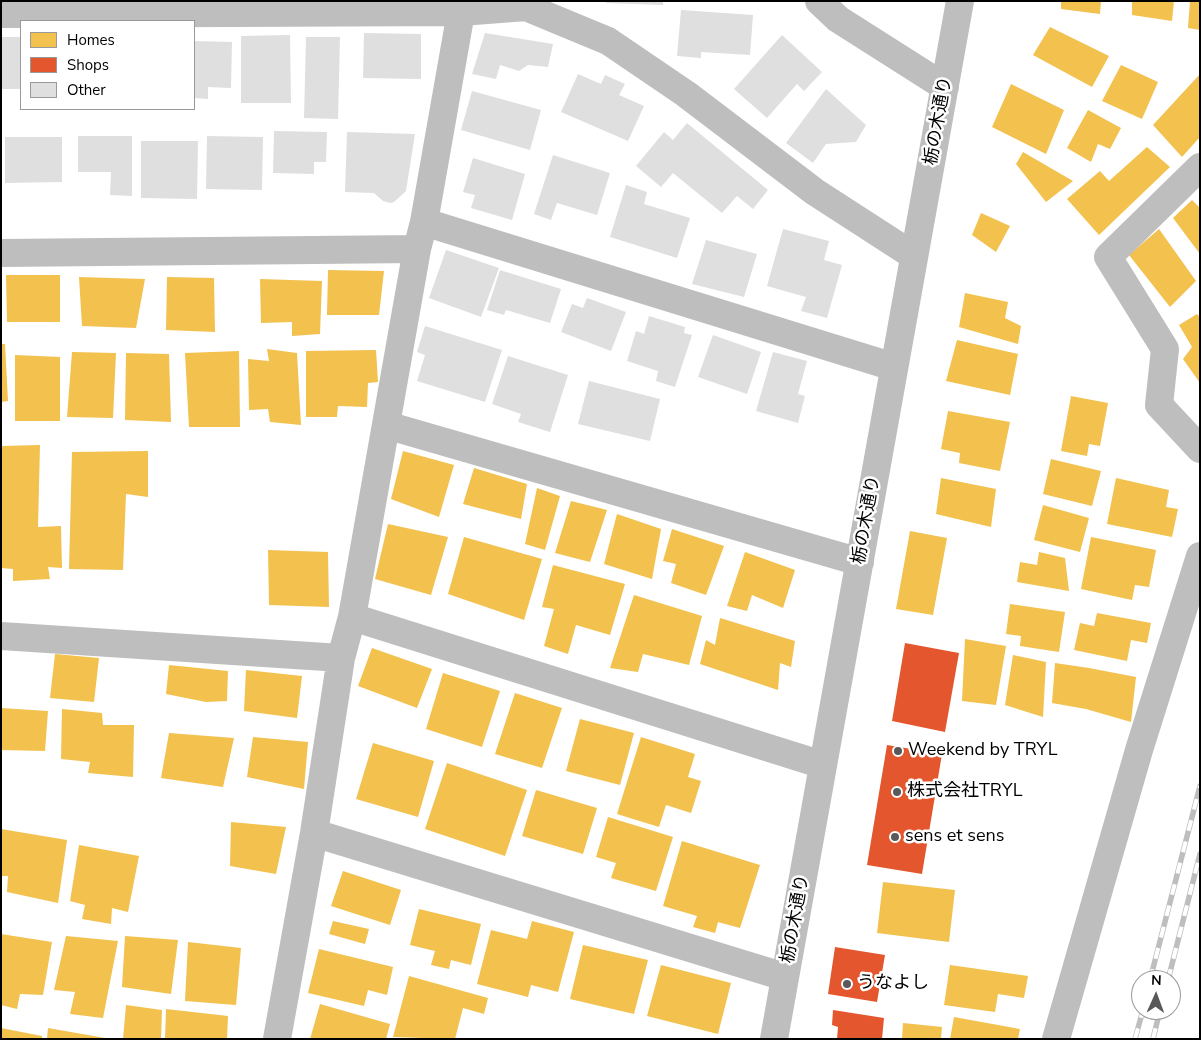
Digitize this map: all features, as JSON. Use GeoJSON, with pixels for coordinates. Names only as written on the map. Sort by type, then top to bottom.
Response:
{"type":"FeatureCollection","features":[{"type":"Feature","properties":{"kind":"street"},"geometry":{"type":"LineString","coordinates":[[819,1],[838,19],[945,87]]}},
{"type":"Feature","properties":{"kind":"street","name":"栃の木通り"},"geometry":{"type":"LineString","coordinates":[[774,1039],[960,1]]}},
{"type":"Feature","properties":{"kind":"street"},"geometry":{"type":"LineString","coordinates":[[1,14],[461,12],[526,4],[608,41],[686,94],[815,192],[914,256]]}},
{"type":"Feature","properties":{"kind":"street"},"geometry":{"type":"LineString","coordinates":[[277,1039],[314,833],[341,658],[352,617],[461,12]]}},
{"type":"Feature","properties":{"kind":"street"},"geometry":{"type":"LineString","coordinates":[[1200,167],[1108,257],[1165,349],[1159,406],[1200,449]]}},
{"type":"Feature","properties":{"kind":"street"},"geometry":{"type":"LineString","coordinates":[[424,222],[894,368]]}},
{"type":"Feature","properties":{"kind":"street"},"geometry":{"type":"LineString","coordinates":[[1,253],[417,249]]}},
{"type":"Feature","properties":{"kind":"street"},"geometry":{"type":"LineString","coordinates":[[386,425],[860,562]]}},
{"type":"Feature","properties":{"kind":"street"},"geometry":{"type":"LineString","coordinates":[[1056,1039],[1139,750],[1200,556]]}},
{"type":"Feature","properties":{"kind":"street"},"geometry":{"type":"LineString","coordinates":[[352,617],[823,764]]}},
{"type":"Feature","properties":{"kind":"street"},"geometry":{"type":"LineString","coordinates":[[1,636],[341,658]]}},
{"type":"Feature","properties":{"kind":"street"},"geometry":{"type":"LineString","coordinates":[[314,833],[785,977]]}},
{"type":"Feature","properties":{"kind":"building: Homes"},"geometry":{"type":"Polygon","coordinates":[[[1061,1],[1101,1],[1100,14],[1061,9],[1061,1]]]}},
{"type":"Feature","properties":{"kind":"building: Homes"},"geometry":{"type":"Polygon","coordinates":[[[1132,1],[1174,1],[1172,21],[1132,15],[1132,1]]]}},
{"type":"Feature","properties":{"kind":"building: Homes"},"geometry":{"type":"Polygon","coordinates":[[[1190,1],[1200,1],[1200,30],[1188,28],[1190,1]]]}},
{"type":"Feature","properties":{"kind":"building: Homes"},"geometry":{"type":"Polygon","coordinates":[[[1050,27],[1109,56],[1092,87],[1033,55],[1050,27]]]}},
{"type":"Feature","properties":{"kind":"building: Homes"},"geometry":{"type":"Polygon","coordinates":[[[1121,65],[1158,82],[1142,119],[1102,101],[1121,65]]]}},
{"type":"Feature","properties":{"kind":"building: Homes"},"geometry":{"type":"Polygon","coordinates":[[[1200,74],[1200,137],[1182,157],[1153,125],[1200,74]]]}},
{"type":"Feature","properties":{"kind":"building: Homes"},"geometry":{"type":"Polygon","coordinates":[[[1011,84],[1064,110],[1046,154],[992,127],[1011,84]]]}},
{"type":"Feature","properties":{"kind":"building: Homes"},"geometry":{"type":"Polygon","coordinates":[[[1088,110],[1121,128],[1110,149],[1098,144],[1091,162],[1067,148],[1088,110]]]}},
{"type":"Feature","properties":{"kind":"building: Homes"},"geometry":{"type":"Polygon","coordinates":[[[1147,147],[1170,167],[1099,235],[1067,199],[1100,171],[1109,181],[1147,147]]]}},
{"type":"Feature","properties":{"kind":"building: Homes"},"geometry":{"type":"Polygon","coordinates":[[[1023,152],[1073,181],[1046,202],[1016,164],[1023,152]]]}},
{"type":"Feature","properties":{"kind":"building: Homes"},"geometry":{"type":"Polygon","coordinates":[[[1192,200],[1200,208],[1200,254],[1173,218],[1192,200]]]}},
{"type":"Feature","properties":{"kind":"building: Homes"},"geometry":{"type":"Polygon","coordinates":[[[981,213],[1010,226],[996,252],[972,235],[981,213]]]}},
{"type":"Feature","properties":{"kind":"building: Homes"},"geometry":{"type":"Polygon","coordinates":[[[1159,229],[1196,281],[1170,307],[1129,255],[1159,229]]]}},
{"type":"Feature","properties":{"kind":"building: Homes"},"geometry":{"type":"Polygon","coordinates":[[[328,270],[384,271],[379,315],[327,315],[328,270]]]}},
{"type":"Feature","properties":{"kind":"building: Homes"},"geometry":{"type":"Polygon","coordinates":[[[6,275],[60,275],[60,322],[7,322],[6,275]]]}},
{"type":"Feature","properties":{"kind":"building: Homes"},"geometry":{"type":"Polygon","coordinates":[[[79,277],[145,279],[136,328],[82,326],[79,277]]]}},
{"type":"Feature","properties":{"kind":"building: Homes"},"geometry":{"type":"Polygon","coordinates":[[[167,277],[214,278],[215,332],[166,330],[167,277]]]}},
{"type":"Feature","properties":{"kind":"building: Homes"},"geometry":{"type":"Polygon","coordinates":[[[260,279],[322,281],[320,334],[292,336],[292,322],[261,323],[260,279]]]}},
{"type":"Feature","properties":{"kind":"building: Homes"},"geometry":{"type":"Polygon","coordinates":[[[965,293],[1008,302],[1005,318],[1021,326],[1018,344],[959,327],[965,293]]]}},
{"type":"Feature","properties":{"kind":"building: Homes"},"geometry":{"type":"Polygon","coordinates":[[[1197,314],[1200,317],[1200,383],[1183,359],[1192,347],[1179,325],[1197,314]]]}},
{"type":"Feature","properties":{"kind":"building: Homes"},"geometry":{"type":"Polygon","coordinates":[[[957,340],[1018,354],[1010,395],[946,381],[957,340]]]}},
{"type":"Feature","properties":{"kind":"building: Homes"},"geometry":{"type":"Polygon","coordinates":[[[1,344],[5,344],[8,401],[1,402],[1,344]]]}},
{"type":"Feature","properties":{"kind":"building: Homes"},"geometry":{"type":"Polygon","coordinates":[[[267,349],[297,353],[301,425],[270,422],[268,409],[249,410],[248,359],[269,361],[267,349]]]}},
{"type":"Feature","properties":{"kind":"building: Homes"},"geometry":{"type":"Polygon","coordinates":[[[376,350],[378,382],[368,383],[367,407],[338,406],[337,417],[306,417],[306,351],[376,350]]]}},
{"type":"Feature","properties":{"kind":"building: Homes"},"geometry":{"type":"Polygon","coordinates":[[[239,351],[240,427],[189,427],[185,353],[239,351]]]}},
{"type":"Feature","properties":{"kind":"building: Homes"},"geometry":{"type":"Polygon","coordinates":[[[72,352],[116,353],[113,418],[67,417],[72,352]]]}},
{"type":"Feature","properties":{"kind":"building: Homes"},"geometry":{"type":"Polygon","coordinates":[[[126,353],[169,354],[171,422],[125,420],[126,353]]]}},
{"type":"Feature","properties":{"kind":"building: Homes"},"geometry":{"type":"Polygon","coordinates":[[[15,355],[60,357],[60,421],[15,421],[15,355]]]}},
{"type":"Feature","properties":{"kind":"building: Homes"},"geometry":{"type":"Polygon","coordinates":[[[1071,396],[1108,403],[1100,446],[1089,444],[1087,456],[1061,451],[1071,396]]]}},
{"type":"Feature","properties":{"kind":"building: Homes"},"geometry":{"type":"Polygon","coordinates":[[[948,411],[1010,422],[1000,471],[959,463],[960,453],[941,449],[948,411]]]}},
{"type":"Feature","properties":{"kind":"building: Homes"},"geometry":{"type":"Polygon","coordinates":[[[40,445],[38,527],[61,526],[62,568],[48,567],[50,579],[13,581],[13,569],[1,568],[1,446],[40,445]]]}},
{"type":"Feature","properties":{"kind":"building: Homes"},"geometry":{"type":"Polygon","coordinates":[[[148,451],[148,497],[126,494],[123,570],[69,569],[72,452],[148,451]]]}},
{"type":"Feature","properties":{"kind":"building: Homes"},"geometry":{"type":"Polygon","coordinates":[[[403,451],[454,465],[439,517],[391,499],[403,451]]]}},
{"type":"Feature","properties":{"kind":"building: Homes"},"geometry":{"type":"Polygon","coordinates":[[[1051,459],[1101,471],[1092,506],[1043,494],[1051,459]]]}},
{"type":"Feature","properties":{"kind":"building: Homes"},"geometry":{"type":"Polygon","coordinates":[[[474,468],[527,484],[521,519],[463,504],[474,468]]]}},
{"type":"Feature","properties":{"kind":"building: Homes"},"geometry":{"type":"Polygon","coordinates":[[[941,478],[996,489],[991,527],[936,514],[941,478]]]}},
{"type":"Feature","properties":{"kind":"building: Homes"},"geometry":{"type":"Polygon","coordinates":[[[1116,478],[1169,490],[1166,507],[1178,509],[1172,537],[1107,524],[1116,478]]]}},
{"type":"Feature","properties":{"kind":"building: Homes"},"geometry":{"type":"Polygon","coordinates":[[[537,488],[560,496],[545,550],[525,544],[537,488]]]}},
{"type":"Feature","properties":{"kind":"building: Homes"},"geometry":{"type":"Polygon","coordinates":[[[571,501],[607,510],[590,562],[555,553],[571,501]]]}},
{"type":"Feature","properties":{"kind":"building: Homes"},"geometry":{"type":"Polygon","coordinates":[[[1043,505],[1089,518],[1080,552],[1034,540],[1043,505]]]}},
{"type":"Feature","properties":{"kind":"building: Homes"},"geometry":{"type":"Polygon","coordinates":[[[617,514],[661,529],[652,579],[604,564],[617,514]]]}},
{"type":"Feature","properties":{"kind":"building: Homes"},"geometry":{"type":"Polygon","coordinates":[[[388,524],[448,537],[431,595],[375,579],[388,524]]]}},
{"type":"Feature","properties":{"kind":"building: Homes"},"geometry":{"type":"Polygon","coordinates":[[[672,529],[724,546],[706,595],[671,583],[676,564],[663,561],[672,529]]]}},
{"type":"Feature","properties":{"kind":"building: Homes"},"geometry":{"type":"Polygon","coordinates":[[[910,531],[947,538],[933,615],[896,609],[910,531]]]}},
{"type":"Feature","properties":{"kind":"building: Homes"},"geometry":{"type":"Polygon","coordinates":[[[464,537],[542,559],[524,620],[448,594],[464,537]]]}},
{"type":"Feature","properties":{"kind":"building: Homes"},"geometry":{"type":"Polygon","coordinates":[[[1091,537],[1156,550],[1149,587],[1135,585],[1132,600],[1081,589],[1091,537]]]}},
{"type":"Feature","properties":{"kind":"building: Homes"},"geometry":{"type":"Polygon","coordinates":[[[268,550],[328,552],[329,607],[269,605],[268,550]]]}},
{"type":"Feature","properties":{"kind":"building: Homes"},"geometry":{"type":"Polygon","coordinates":[[[745,552],[795,570],[783,608],[752,595],[747,611],[727,606],[745,552]]]}},
{"type":"Feature","properties":{"kind":"building: Homes"},"geometry":{"type":"Polygon","coordinates":[[[1039,552],[1065,558],[1069,591],[1017,582],[1020,562],[1037,565],[1039,552]]]}},
{"type":"Feature","properties":{"kind":"building: Homes"},"geometry":{"type":"Polygon","coordinates":[[[553,565],[625,584],[610,635],[576,625],[568,654],[544,646],[554,609],[542,607],[553,565]]]}},
{"type":"Feature","properties":{"kind":"building: Homes"},"geometry":{"type":"Polygon","coordinates":[[[634,595],[702,616],[689,665],[643,654],[638,672],[610,668],[634,595]]]}},
{"type":"Feature","properties":{"kind":"building: Homes"},"geometry":{"type":"Polygon","coordinates":[[[1010,604],[1065,612],[1059,652],[1020,646],[1021,636],[1006,634],[1010,604]]]}},
{"type":"Feature","properties":{"kind":"building: Homes"},"geometry":{"type":"Polygon","coordinates":[[[1097,613],[1151,623],[1147,643],[1131,640],[1127,661],[1074,650],[1080,623],[1094,626],[1097,613]]]}},
{"type":"Feature","properties":{"kind":"building: Homes"},"geometry":{"type":"Polygon","coordinates":[[[720,618],[795,641],[791,667],[780,663],[778,690],[700,664],[706,640],[715,645],[720,618]]]}},
{"type":"Feature","properties":{"kind":"building: Homes"},"geometry":{"type":"Polygon","coordinates":[[[965,639],[1006,646],[996,705],[962,701],[965,639]]]}},
{"type":"Feature","properties":{"kind":"building: Homes"},"geometry":{"type":"Polygon","coordinates":[[[372,648],[432,669],[417,708],[358,686],[372,648]]]}},
{"type":"Feature","properties":{"kind":"building: Homes"},"geometry":{"type":"Polygon","coordinates":[[[55,654],[99,658],[94,702],[50,698],[55,654]]]}},
{"type":"Feature","properties":{"kind":"building: Homes"},"geometry":{"type":"Polygon","coordinates":[[[1013,655],[1046,662],[1043,717],[1005,705],[1013,655]]]}},
{"type":"Feature","properties":{"kind":"building: Homes"},"geometry":{"type":"Polygon","coordinates":[[[1055,663],[1136,677],[1131,722],[1086,709],[1052,703],[1055,663]]]}},
{"type":"Feature","properties":{"kind":"building: Homes"},"geometry":{"type":"Polygon","coordinates":[[[169,665],[228,671],[227,701],[206,702],[166,694],[169,665]]]}},
{"type":"Feature","properties":{"kind":"building: Homes"},"geometry":{"type":"Polygon","coordinates":[[[246,670],[302,676],[297,718],[244,711],[246,670]]]}},
{"type":"Feature","properties":{"kind":"building: Homes"},"geometry":{"type":"Polygon","coordinates":[[[443,673],[500,691],[482,747],[426,729],[443,673]]]}},
{"type":"Feature","properties":{"kind":"building: Homes"},"geometry":{"type":"Polygon","coordinates":[[[515,693],[562,708],[542,768],[495,754],[515,693]]]}},
{"type":"Feature","properties":{"kind":"building: Homes"},"geometry":{"type":"Polygon","coordinates":[[[1,708],[48,711],[45,751],[1,750],[1,708]]]}},
{"type":"Feature","properties":{"kind":"building: Homes"},"geometry":{"type":"Polygon","coordinates":[[[62,709],[102,713],[103,725],[134,725],[133,777],[88,773],[90,762],[61,759],[62,709]]]}},
{"type":"Feature","properties":{"kind":"building: Homes"},"geometry":{"type":"Polygon","coordinates":[[[580,719],[634,733],[620,785],[566,771],[580,719]]]}},
{"type":"Feature","properties":{"kind":"building: Homes"},"geometry":{"type":"Polygon","coordinates":[[[169,733],[234,738],[223,787],[161,778],[169,733]]]}},
{"type":"Feature","properties":{"kind":"building: Homes"},"geometry":{"type":"Polygon","coordinates":[[[253,737],[308,742],[304,789],[247,777],[253,737]]]}},
{"type":"Feature","properties":{"kind":"building: Homes"},"geometry":{"type":"Polygon","coordinates":[[[641,737],[695,754],[688,777],[701,781],[691,813],[666,805],[659,827],[617,814],[641,737]]]}},
{"type":"Feature","properties":{"kind":"building: Homes"},"geometry":{"type":"Polygon","coordinates":[[[373,743],[434,761],[418,817],[356,799],[373,743]]]}},
{"type":"Feature","properties":{"kind":"building: Homes"},"geometry":{"type":"Polygon","coordinates":[[[447,763],[527,790],[505,856],[425,829],[447,763]]]}},
{"type":"Feature","properties":{"kind":"building: Homes"},"geometry":{"type":"Polygon","coordinates":[[[536,790],[597,808],[583,854],[522,836],[536,790]]]}},
{"type":"Feature","properties":{"kind":"building: Homes"},"geometry":{"type":"Polygon","coordinates":[[[608,817],[673,837],[656,891],[611,878],[616,863],[596,857],[608,817]]]}},
{"type":"Feature","properties":{"kind":"building: Homes"},"geometry":{"type":"Polygon","coordinates":[[[231,822],[286,827],[276,874],[230,866],[231,822]]]}},
{"type":"Feature","properties":{"kind":"building: Homes"},"geometry":{"type":"Polygon","coordinates":[[[1,829],[67,840],[58,903],[7,892],[8,876],[1,876],[1,829]]]}},
{"type":"Feature","properties":{"kind":"building: Homes"},"geometry":{"type":"Polygon","coordinates":[[[682,841],[760,865],[740,928],[718,922],[715,933],[693,927],[697,916],[663,906],[682,841]]]}},
{"type":"Feature","properties":{"kind":"building: Homes"},"geometry":{"type":"Polygon","coordinates":[[[79,845],[139,856],[128,912],[112,908],[111,924],[82,919],[85,905],[70,901],[79,845]]]}},
{"type":"Feature","properties":{"kind":"building: Homes"},"geometry":{"type":"Polygon","coordinates":[[[343,871],[401,890],[390,925],[331,906],[343,871]]]}},
{"type":"Feature","properties":{"kind":"building: Homes"},"geometry":{"type":"Polygon","coordinates":[[[883,882],[955,890],[949,942],[877,933],[883,882]]]}},
{"type":"Feature","properties":{"kind":"building: Homes"},"geometry":{"type":"Polygon","coordinates":[[[419,909],[481,924],[471,965],[451,960],[449,969],[431,965],[435,951],[410,945],[419,909]]]}},
{"type":"Feature","properties":{"kind":"building: Homes"},"geometry":{"type":"Polygon","coordinates":[[[333,921],[369,929],[365,944],[329,934],[333,921]]]}},
{"type":"Feature","properties":{"kind":"building: Homes"},"geometry":{"type":"Polygon","coordinates":[[[532,921],[574,932],[558,992],[531,985],[528,997],[477,984],[491,930],[527,939],[532,921]]]}},
{"type":"Feature","properties":{"kind":"building: Homes"},"geometry":{"type":"Polygon","coordinates":[[[1,934],[52,942],[43,995],[20,994],[17,1009],[1,1005],[1,934]]]}},
{"type":"Feature","properties":{"kind":"building: Homes"},"geometry":{"type":"Polygon","coordinates":[[[66,936],[118,941],[103,1018],[70,1014],[75,992],[54,990],[66,936]]]}},
{"type":"Feature","properties":{"kind":"building: Homes"},"geometry":{"type":"Polygon","coordinates":[[[125,936],[178,940],[171,994],[122,987],[125,936]]]}},
{"type":"Feature","properties":{"kind":"building: Homes"},"geometry":{"type":"Polygon","coordinates":[[[188,942],[241,948],[236,1005],[185,1001],[188,942]]]}},
{"type":"Feature","properties":{"kind":"building: Homes"},"geometry":{"type":"Polygon","coordinates":[[[583,945],[648,960],[634,1014],[570,999],[583,945]]]}},
{"type":"Feature","properties":{"kind":"building: Homes"},"geometry":{"type":"Polygon","coordinates":[[[319,949],[393,967],[387,995],[368,990],[364,1006],[308,993],[319,949]]]}},
{"type":"Feature","properties":{"kind":"building: Homes"},"geometry":{"type":"Polygon","coordinates":[[[661,965],[731,983],[718,1034],[647,1016],[661,965]]]}},
{"type":"Feature","properties":{"kind":"building: Homes"},"geometry":{"type":"Polygon","coordinates":[[[950,965],[1028,976],[1024,998],[998,994],[995,1012],[944,1005],[950,965]]]}},
{"type":"Feature","properties":{"kind":"building: Homes"},"geometry":{"type":"Polygon","coordinates":[[[409,976],[488,998],[484,1014],[463,1008],[455,1039],[393,1037],[409,976]]]}},
{"type":"Feature","properties":{"kind":"building: Homes"},"geometry":{"type":"Polygon","coordinates":[[[320,1004],[390,1024],[386,1039],[310,1039],[320,1004]]]}},
{"type":"Feature","properties":{"kind":"building: Homes"},"geometry":{"type":"Polygon","coordinates":[[[126,1005],[162,1010],[161,1039],[123,1039],[126,1005]]]}},
{"type":"Feature","properties":{"kind":"building: Homes"},"geometry":{"type":"Polygon","coordinates":[[[166,1009],[228,1016],[227,1039],[165,1039],[166,1009]]]}},
{"type":"Feature","properties":{"kind":"building: Homes"},"geometry":{"type":"Polygon","coordinates":[[[954,1017],[1020,1029],[1018,1039],[950,1039],[954,1017]]]}},
{"type":"Feature","properties":{"kind":"building: Homes"},"geometry":{"type":"Polygon","coordinates":[[[903,1023],[942,1027],[941,1039],[902,1039],[903,1023]]]}},
{"type":"Feature","properties":{"kind":"building: Homes"},"geometry":{"type":"Polygon","coordinates":[[[1,1028],[42,1036],[42,1039],[1,1039],[1,1028]]]}},
{"type":"Feature","properties":{"kind":"building: Homes"},"geometry":{"type":"Polygon","coordinates":[[[48,1028],[105,1038],[47,1039],[48,1028]]]}},
{"type":"Feature","properties":{"kind":"building: Shops"},"geometry":{"type":"Polygon","coordinates":[[[905,643],[959,653],[945,732],[892,721],[905,643]]]}},
{"type":"Feature","properties":{"kind":"building: Shops"},"geometry":{"type":"Polygon","coordinates":[[[887,745],[942,754],[922,874],[867,865],[887,745]]]}},
{"type":"Feature","properties":{"kind":"building: Shops"},"geometry":{"type":"Polygon","coordinates":[[[835,947],[885,955],[877,1002],[828,994],[835,947]]]}},
{"type":"Feature","properties":{"kind":"building: Shops"},"geometry":{"type":"Polygon","coordinates":[[[833,1010],[884,1018],[882,1039],[837,1039],[838,1027],[832,1025],[833,1010]]]}},
{"type":"Feature","properties":{"kind":"building: Other"},"geometry":{"type":"Polygon","coordinates":[[[606,1],[663,1],[663,5],[606,3],[606,1]]]}},
{"type":"Feature","properties":{"kind":"building: Other"},"geometry":{"type":"Polygon","coordinates":[[[681,10],[753,15],[750,55],[701,52],[701,58],[677,56],[681,10]]]}},
{"type":"Feature","properties":{"kind":"building: Other"},"geometry":{"type":"Polygon","coordinates":[[[364,33],[421,34],[421,79],[363,78],[364,33]]]}},
{"type":"Feature","properties":{"kind":"building: Other"},"geometry":{"type":"Polygon","coordinates":[[[485,33],[553,44],[548,67],[528,65],[519,71],[500,65],[496,79],[472,74],[485,33]]]}},
{"type":"Feature","properties":{"kind":"building: Other"},"geometry":{"type":"Polygon","coordinates":[[[290,35],[291,103],[241,103],[241,36],[290,35]]]}},
{"type":"Feature","properties":{"kind":"building: Other"},"geometry":{"type":"Polygon","coordinates":[[[782,35],[822,72],[804,91],[797,84],[767,118],[734,89],[782,35]]]}},
{"type":"Feature","properties":{"kind":"building: Other"},"geometry":{"type":"Polygon","coordinates":[[[1,37],[20,37],[20,89],[1,89],[1,37]]]}},
{"type":"Feature","properties":{"kind":"building: Other"},"geometry":{"type":"Polygon","coordinates":[[[306,37],[340,37],[338,119],[304,118],[306,37]]]}},
{"type":"Feature","properties":{"kind":"building: Other"},"geometry":{"type":"Polygon","coordinates":[[[195,41],[232,42],[231,88],[208,87],[208,99],[195,98],[195,41]]]}},
{"type":"Feature","properties":{"kind":"building: Other"},"geometry":{"type":"Polygon","coordinates":[[[578,74],[601,84],[605,75],[625,84],[619,95],[644,106],[628,141],[561,112],[578,74]]]}},
{"type":"Feature","properties":{"kind":"building: Other"},"geometry":{"type":"Polygon","coordinates":[[[826,89],[866,125],[856,142],[826,144],[813,163],[786,143],[826,89]]]}},
{"type":"Feature","properties":{"kind":"building: Other"},"geometry":{"type":"Polygon","coordinates":[[[472,91],[541,110],[530,150],[461,130],[472,91]]]}},
{"type":"Feature","properties":{"kind":"building: Other"},"geometry":{"type":"Polygon","coordinates":[[[687,123],[768,190],[753,209],[737,196],[722,213],[673,173],[661,187],[636,166],[664,132],[673,140],[687,123]]]}},
{"type":"Feature","properties":{"kind":"building: Other"},"geometry":{"type":"Polygon","coordinates":[[[274,131],[327,132],[326,162],[314,162],[314,174],[273,173],[274,131]]]}},
{"type":"Feature","properties":{"kind":"building: Other"},"geometry":{"type":"Polygon","coordinates":[[[347,132],[415,134],[406,191],[394,202],[383,201],[374,193],[345,192],[347,132]]]}},
{"type":"Feature","properties":{"kind":"building: Other"},"geometry":{"type":"Polygon","coordinates":[[[78,136],[132,136],[132,196],[110,195],[111,172],[78,172],[78,136]]]}},
{"type":"Feature","properties":{"kind":"building: Other"},"geometry":{"type":"Polygon","coordinates":[[[207,136],[263,137],[262,190],[206,189],[207,136]]]}},
{"type":"Feature","properties":{"kind":"building: Other"},"geometry":{"type":"Polygon","coordinates":[[[5,137],[62,137],[62,182],[5,183],[5,137]]]}},
{"type":"Feature","properties":{"kind":"building: Other"},"geometry":{"type":"Polygon","coordinates":[[[141,141],[198,141],[197,199],[141,198],[141,141]]]}},
{"type":"Feature","properties":{"kind":"building: Other"},"geometry":{"type":"Polygon","coordinates":[[[553,155],[610,173],[597,215],[557,203],[551,220],[534,214],[553,155]]]}},
{"type":"Feature","properties":{"kind":"building: Other"},"geometry":{"type":"Polygon","coordinates":[[[473,158],[525,174],[512,220],[471,208],[475,195],[463,192],[473,158]]]}},
{"type":"Feature","properties":{"kind":"building: Other"},"geometry":{"type":"Polygon","coordinates":[[[626,185],[647,192],[644,204],[690,218],[677,258],[610,237],[626,185]]]}},
{"type":"Feature","properties":{"kind":"building: Other"},"geometry":{"type":"Polygon","coordinates":[[[783,229],[829,241],[824,260],[842,265],[827,318],[801,311],[806,297],[767,286],[783,229]]]}},
{"type":"Feature","properties":{"kind":"building: Other"},"geometry":{"type":"Polygon","coordinates":[[[706,240],[757,254],[744,297],[692,284],[706,240]]]}},
{"type":"Feature","properties":{"kind":"building: Other"},"geometry":{"type":"Polygon","coordinates":[[[446,250],[499,268],[481,317],[429,298],[446,250]]]}},
{"type":"Feature","properties":{"kind":"building: Other"},"geometry":{"type":"Polygon","coordinates":[[[500,270],[561,289],[550,323],[506,310],[504,315],[487,310],[500,270]]]}},
{"type":"Feature","properties":{"kind":"building: Other"},"geometry":{"type":"Polygon","coordinates":[[[587,298],[626,312],[611,351],[561,332],[572,304],[583,308],[587,298]]]}},
{"type":"Feature","properties":{"kind":"building: Other"},"geometry":{"type":"Polygon","coordinates":[[[649,316],[685,327],[684,333],[692,335],[675,387],[656,381],[658,371],[627,361],[636,331],[644,334],[649,316]]]}},
{"type":"Feature","properties":{"kind":"building: Other"},"geometry":{"type":"Polygon","coordinates":[[[425,326],[502,350],[485,402],[417,381],[425,355],[417,352],[425,326]]]}},
{"type":"Feature","properties":{"kind":"building: Other"},"geometry":{"type":"Polygon","coordinates":[[[713,335],[761,352],[747,394],[698,377],[713,335]]]}},
{"type":"Feature","properties":{"kind":"building: Other"},"geometry":{"type":"Polygon","coordinates":[[[773,352],[807,361],[798,394],[805,396],[798,423],[756,411],[773,352]]]}},
{"type":"Feature","properties":{"kind":"building: Other"},"geometry":{"type":"Polygon","coordinates":[[[508,356],[568,375],[550,432],[518,422],[521,414],[492,404],[508,356]]]}},
{"type":"Feature","properties":{"kind":"building: Other"},"geometry":{"type":"Polygon","coordinates":[[[589,381],[660,399],[650,441],[578,424],[589,381]]]}},
{"type":"Feature","properties":{"kind":"railway"},"geometry":{"type":"LineString","coordinates":[[1153,970],[1200,786]]}},
{"type":"Feature","properties":{"kind":"railway"},"geometry":{"type":"LineString","coordinates":[[1171,970],[1200,854]]}},
{"type":"Feature","properties":{"kind":"railway"},"geometry":{"type":"LineString","coordinates":[[1135,1039],[1140,1020]]}},
{"type":"Feature","properties":{"kind":"railway"},"geometry":{"type":"LineString","coordinates":[[1153,1039],[1158,1020]]}},
{"type":"Feature","properties":{"kind":"place","name":"Weekend by TRYL"},"geometry":{"type":"Point","coordinates":[898,751]}},
{"type":"Feature","properties":{"kind":"place","name":"株式会社TRYL"},"geometry":{"type":"Point","coordinates":[897,792]}},
{"type":"Feature","properties":{"kind":"place","name":"sens et sens"},"geometry":{"type":"Point","coordinates":[895,837]}},
{"type":"Feature","properties":{"kind":"place","name":"うなよし"},"geometry":{"type":"Point","coordinates":[847,984]}}]}
